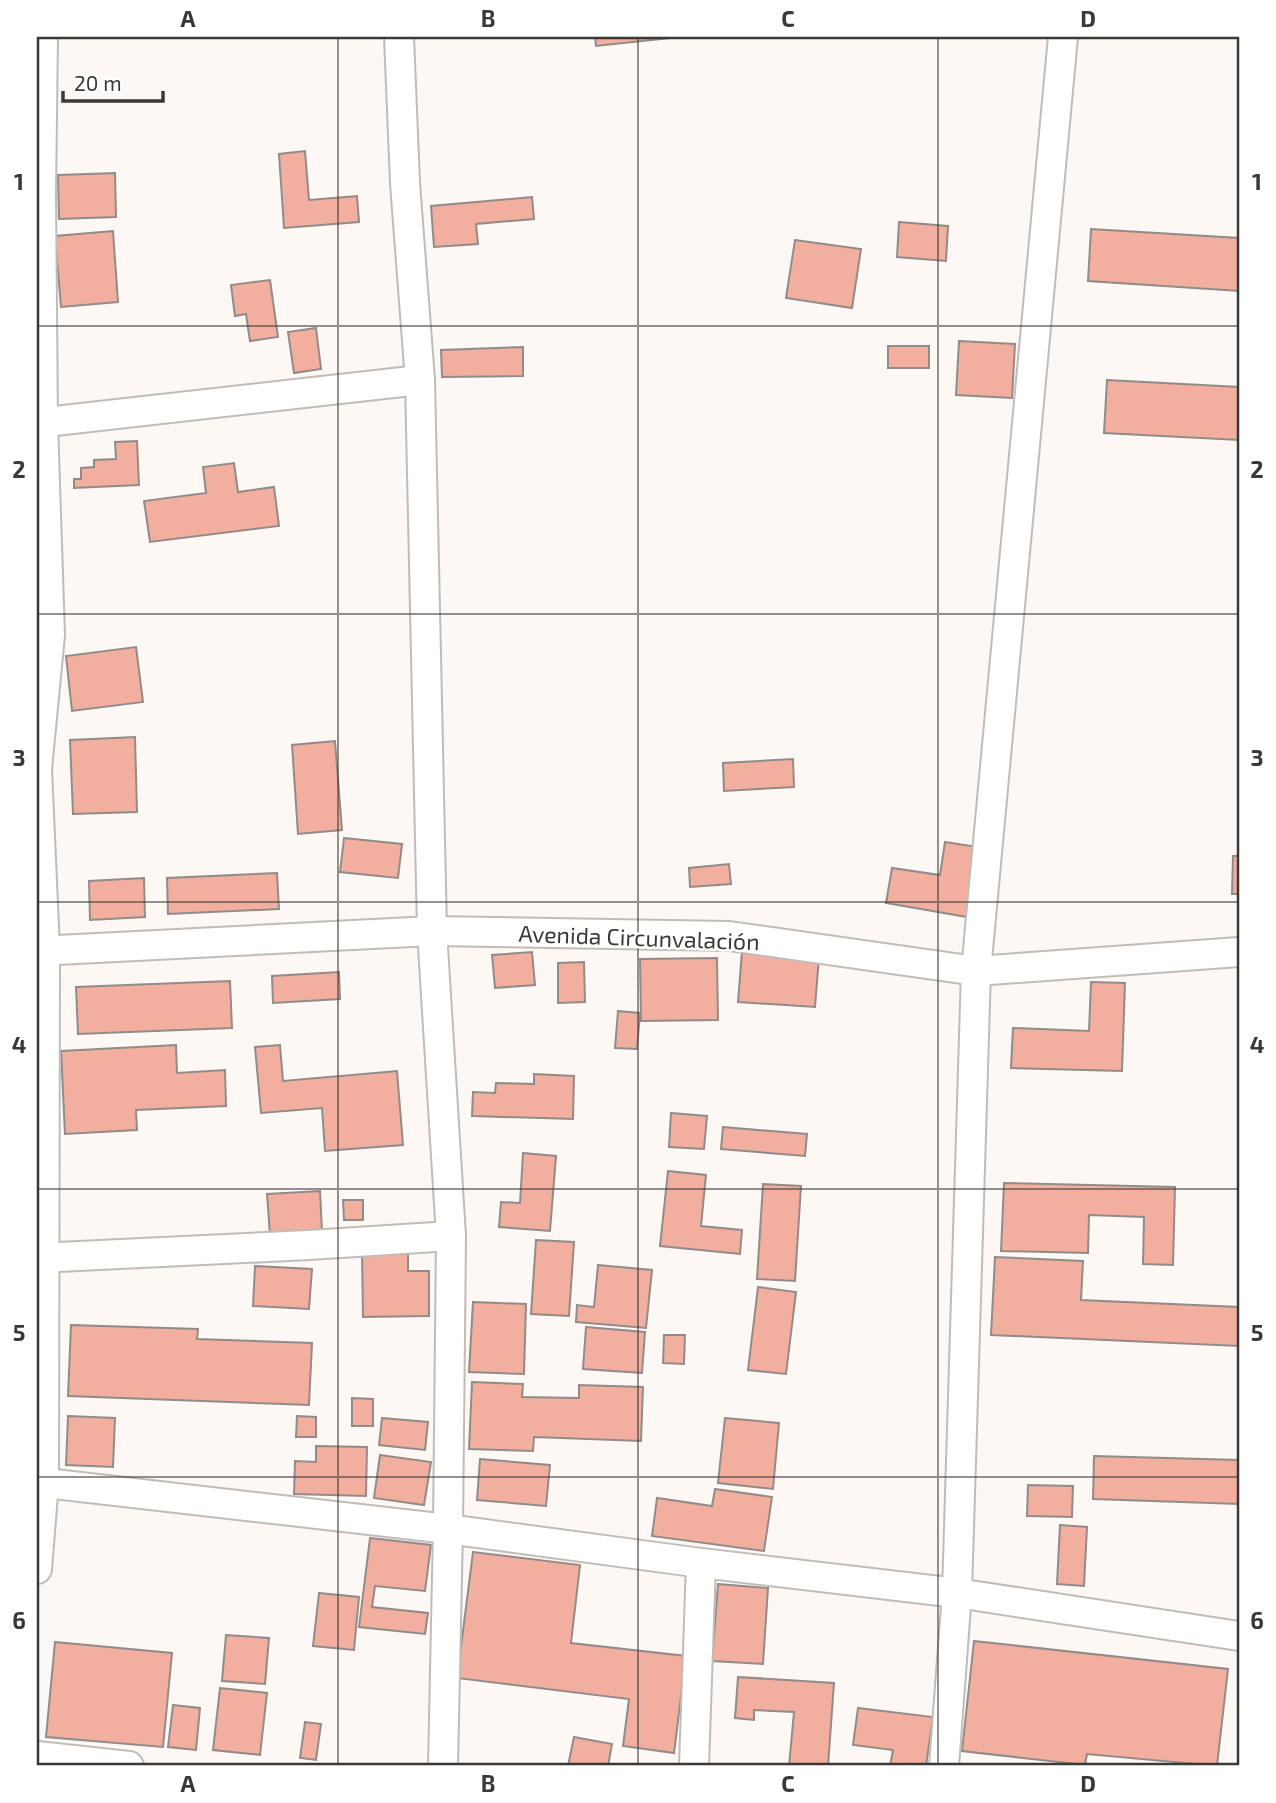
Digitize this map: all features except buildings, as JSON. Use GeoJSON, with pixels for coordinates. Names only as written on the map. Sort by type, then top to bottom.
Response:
{"type":"FeatureCollection","features":[{"type":"Feature","properties":{"kind":"street"},"geometry":{"type":"LineString","coordinates":[[37,1569],[41,1482],[41,951],[37,769],[50,635],[40,423],[43,37]]}},
{"type":"Feature","properties":{"kind":"street"},"geometry":{"type":"LineString","coordinates":[[399,37],[405,183],[420,380],[432,931],[451,1236],[449,1529],[443,1766]]}},
{"type":"Feature","properties":{"kind":"street"},"geometry":{"type":"LineString","coordinates":[[944,1766],[957,1593],[976,971],[1063,37]]}},
{"type":"Feature","properties":{"kind":"street"},"geometry":{"type":"LineString","coordinates":[[40,423],[420,380]]}},
{"type":"Feature","properties":{"kind":"street","name":"Avenida Circunvalación"},"geometry":{"type":"LineString","coordinates":[[41,951],[432,931],[729,936],[976,971],[1239,952]]}},
{"type":"Feature","properties":{"kind":"street"},"geometry":{"type":"LineString","coordinates":[[41,1258],[451,1236]]}},
{"type":"Feature","properties":{"kind":"street"},"geometry":{"type":"LineString","coordinates":[[41,1482],[449,1529],[701,1563],[957,1593],[1239,1636]]}},
{"type":"Feature","properties":{"kind":"street"},"geometry":{"type":"LineString","coordinates":[[694,1766],[701,1563]]}},
{"type":"Feature","properties":{"kind":"street"},"geometry":{"type":"LineString","coordinates":[[37,1756],[128,1766]]}}]}
